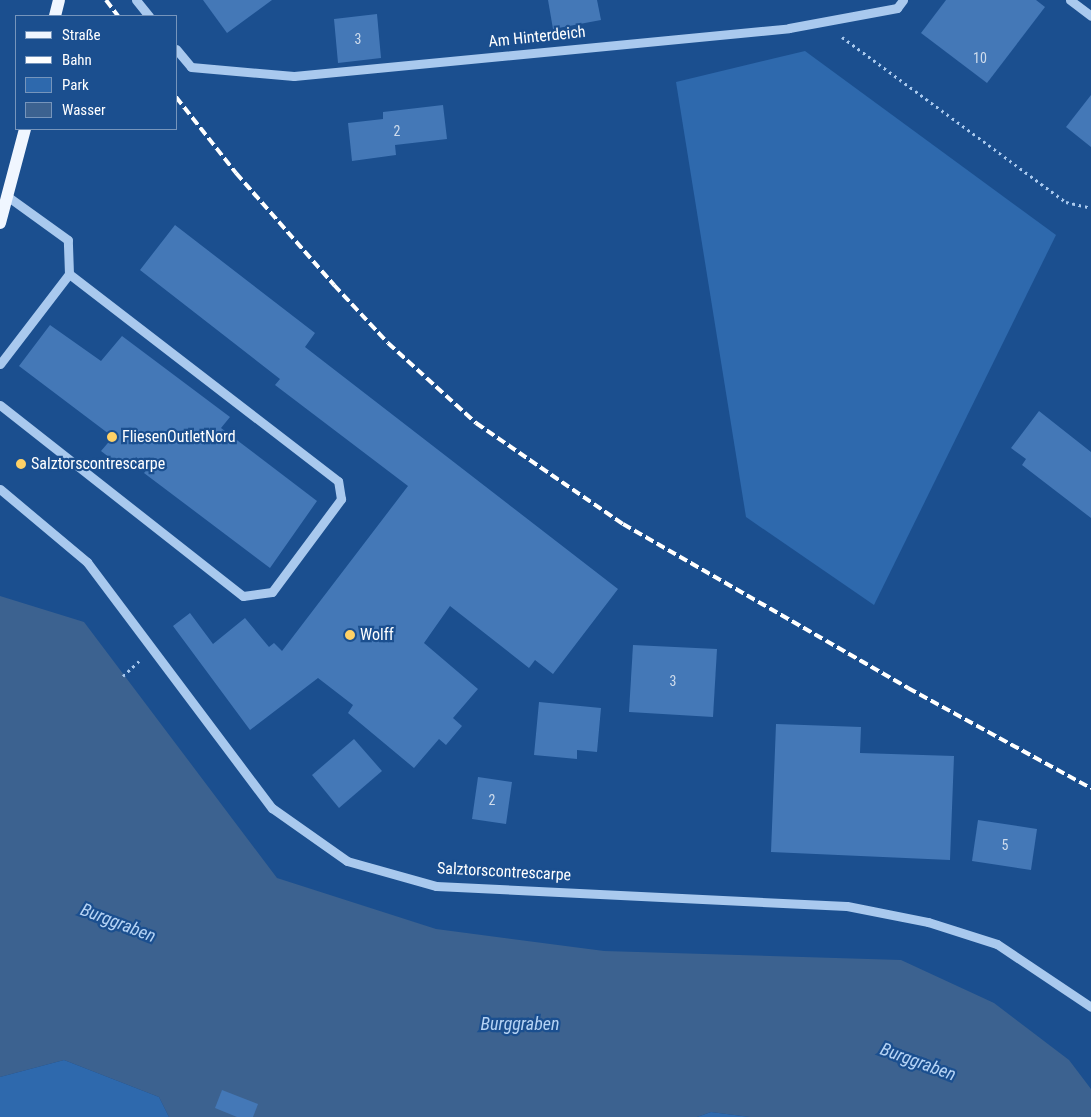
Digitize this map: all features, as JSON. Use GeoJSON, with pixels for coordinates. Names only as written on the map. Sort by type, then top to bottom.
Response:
{"type":"FeatureCollection","features":[{"type":"Feature","properties":{"kind":"main road"},"geometry":{"type":"LineString","coordinates":[[55,15],[59,0]]}},
{"type":"Feature","properties":{"kind":"main road"},"geometry":{"type":"LineString","coordinates":[[0,223],[25,130]]}},
{"type":"Feature","properties":{"kind":"street"},"geometry":{"type":"LineString","coordinates":[[136,0],[148,15]]}},
{"type":"Feature","properties":{"kind":"street","name":"Am Hinterdeich"},"geometry":{"type":"LineString","coordinates":[[178,51],[191,67],[294,76],[789,28],[897,8],[903,0]]}},
{"type":"Feature","properties":{"kind":"street"},"geometry":{"type":"LineString","coordinates":[[1070,0],[1091,16]]}},
{"type":"Feature","properties":{"kind":"street"},"geometry":{"type":"LineString","coordinates":[[0,364],[69,274],[68,240],[7,196]]}},
{"type":"Feature","properties":{"kind":"street"},"geometry":{"type":"LineString","coordinates":[[0,405],[243,596],[272,592],[341,499],[338,481],[69,274]]}},
{"type":"Feature","properties":{"kind":"street","name":"Salztorscontrescarpe"},"geometry":{"type":"LineString","coordinates":[[0,489],[87,562],[272,808],[347,861],[436,886],[625,893],[865,910],[928,922],[997,944],[1091,1007]]}},
{"type":"Feature","properties":{"kind":"path"},"geometry":{"type":"LineString","coordinates":[[821,22],[1066,202],[1091,208]]}},
{"type":"Feature","properties":{"kind":"green space"},"geometry":{"type":"Polygon","coordinates":[[[805,51],[1056,235],[874,605],[746,517],[676,82],[805,51]]]}},
{"type":"Feature","properties":{"kind":"green space"},"geometry":{"type":"Polygon","coordinates":[[[64,1060],[159,1097],[169,1117],[0,1117],[0,1077],[64,1060]]]}},
{"type":"Feature","properties":{"kind":"green space"},"geometry":{"type":"Polygon","coordinates":[[[711,1112],[750,1117],[697,1117],[711,1112]]]}},
{"type":"Feature","properties":{"kind":"water","name":"Burggraben"},"geometry":{"type":"Polygon","coordinates":[[[0,596],[84,622],[277,878],[436,929],[604,951],[901,960],[994,1003],[1069,1060],[1091,1089],[1091,1117],[750,1117],[711,1112],[697,1117],[169,1117],[159,1097],[64,1060],[0,1077],[0,596]]]}},
{"type":"Feature","properties":{"kind":"building"},"geometry":{"type":"Polygon","coordinates":[[[203,0],[272,0],[227,33],[203,0]]]}},
{"type":"Feature","properties":{"kind":"building"},"geometry":{"type":"Polygon","coordinates":[[[548,0],[597,0],[601,20],[553,29],[548,0]]]}},
{"type":"Feature","properties":{"kind":"building"},"geometry":{"type":"Polygon","coordinates":[[[946,0],[1036,0],[1045,7],[987,83],[921,33],[946,0]]]}},
{"type":"Feature","properties":{"kind":"building"},"geometry":{"type":"Polygon","coordinates":[[[377,14],[381,58],[338,63],[334,19],[377,14]]]}},
{"type":"Feature","properties":{"kind":"building"},"geometry":{"type":"Polygon","coordinates":[[[1091,95],[1091,147],[1066,127],[1091,95]]]}},
{"type":"Feature","properties":{"kind":"building"},"geometry":{"type":"Polygon","coordinates":[[[443,105],[447,139],[395,145],[396,155],[352,161],[348,123],[383,119],[383,112],[443,105]]]}},
{"type":"Feature","properties":{"kind":"building"},"geometry":{"type":"Polygon","coordinates":[[[175,225],[315,333],[305,347],[618,589],[553,674],[535,660],[529,668],[450,606],[424,643],[478,689],[453,718],[462,726],[446,745],[439,739],[414,768],[348,713],[353,705],[318,678],[250,730],[173,626],[190,613],[213,644],[245,618],[269,647],[274,643],[282,651],[408,486],[275,385],[280,379],[140,270],[175,225]]]}},
{"type":"Feature","properties":{"kind":"building"},"geometry":{"type":"Polygon","coordinates":[[[50,325],[101,361],[122,336],[230,417],[221,428],[317,501],[270,568],[144,473],[149,467],[136,457],[127,471],[101,451],[113,437],[19,366],[50,325]]]}},
{"type":"Feature","properties":{"kind":"building"},"geometry":{"type":"Polygon","coordinates":[[[1039,411],[1091,452],[1091,518],[1022,465],[1026,459],[1011,448],[1039,411]]]}},
{"type":"Feature","properties":{"kind":"building"},"geometry":{"type":"Polygon","coordinates":[[[633,645],[717,649],[713,717],[629,712],[633,645]]]}},
{"type":"Feature","properties":{"kind":"building"},"geometry":{"type":"Polygon","coordinates":[[[539,702],[601,708],[597,752],[577,750],[577,759],[534,755],[539,702]]]}},
{"type":"Feature","properties":{"kind":"building"},"geometry":{"type":"Polygon","coordinates":[[[776,724],[861,727],[860,753],[954,756],[950,860],[771,852],[776,724]]]}},
{"type":"Feature","properties":{"kind":"building"},"geometry":{"type":"Polygon","coordinates":[[[354,739],[382,771],[339,808],[312,775],[354,739]]]}},
{"type":"Feature","properties":{"kind":"building"},"geometry":{"type":"Polygon","coordinates":[[[478,777],[512,782],[506,824],[472,819],[478,777]]]}},
{"type":"Feature","properties":{"kind":"building"},"geometry":{"type":"Polygon","coordinates":[[[978,820],[1037,829],[1031,870],[972,861],[978,820]]]}},
{"type":"Feature","properties":{"kind":"building"},"geometry":{"type":"Polygon","coordinates":[[[222,1090],[258,1104],[253,1117],[237,1117],[215,1108],[222,1090]]]}},
{"type":"Feature","properties":{"kind":"railway"},"geometry":{"type":"LineString","coordinates":[[106,0],[117,15]]}},
{"type":"Feature","properties":{"kind":"railway"},"geometry":{"type":"LineString","coordinates":[[178,100],[236,173],[334,285],[388,343],[476,423],[623,524],[908,688],[1091,788]]}},
{"type":"Feature","properties":{"kind":"place","name":"FliesenOutletNord"},"geometry":{"type":"Point","coordinates":[112,437]}},
{"type":"Feature","properties":{"kind":"place","name":"Salztorscontrescarpe"},"geometry":{"type":"Point","coordinates":[21,464]}},
{"type":"Feature","properties":{"kind":"place","name":"Wolff"},"geometry":{"type":"Point","coordinates":[350,635]}}]}
